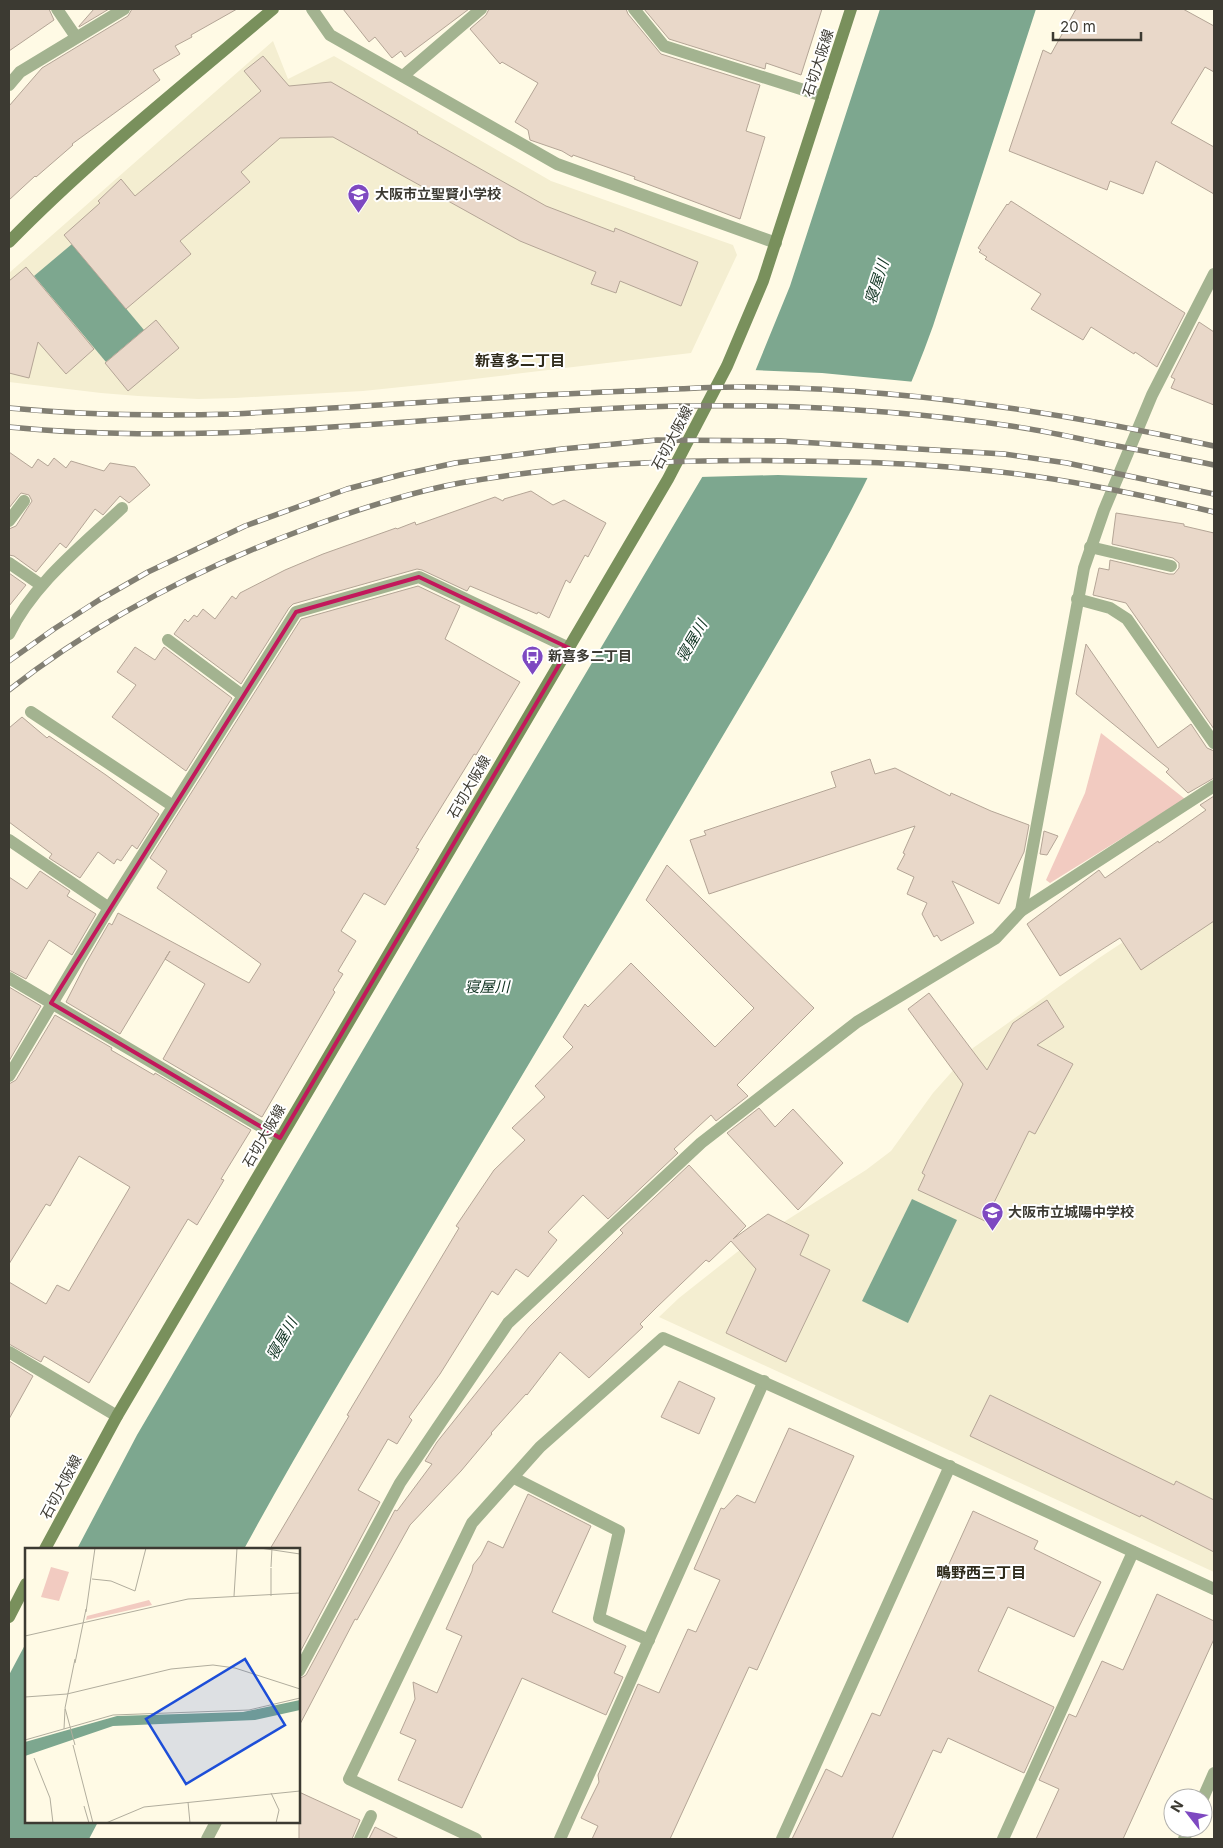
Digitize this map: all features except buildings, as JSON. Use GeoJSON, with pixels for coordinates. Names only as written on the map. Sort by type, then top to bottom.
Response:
{"type":"FeatureCollection","features":[{"type":"Feature","properties":{"kind":"main road"},"geometry":{"type":"LineString","coordinates":[[9,242],[38,212],[103,154],[273,9]]}},
{"type":"Feature","properties":{"kind":"main road","name":"石切大阪線"},"geometry":{"type":"LineString","coordinates":[[46,1548],[117,1416],[668,479],[727,366],[763,281],[851,9]]}},
{"type":"Feature","properties":{"kind":"main road"},"geometry":{"type":"LineString","coordinates":[[9,1617],[25,1586]]}},
{"type":"Feature","properties":{"kind":"street"},"geometry":{"type":"LineString","coordinates":[[57,9],[76,37]]}},
{"type":"Feature","properties":{"kind":"street"},"geometry":{"type":"LineString","coordinates":[[9,85],[20,72],[124,9]]}},
{"type":"Feature","properties":{"kind":"street"},"geometry":{"type":"LineString","coordinates":[[312,9],[330,35],[557,164],[776,243]]}},
{"type":"Feature","properties":{"kind":"street"},"geometry":{"type":"LineString","coordinates":[[403,76],[481,9]]}},
{"type":"Feature","properties":{"kind":"street"},"geometry":{"type":"LineString","coordinates":[[634,9],[664,46],[823,96]]}},
{"type":"Feature","properties":{"kind":"street"},"geometry":{"type":"LineString","coordinates":[[1021,911],[1077,599],[1090,547],[1152,395],[1214,274]]}},
{"type":"Feature","properties":{"kind":"street"},"geometry":{"type":"LineString","coordinates":[[9,521],[24,501]]}},
{"type":"Feature","properties":{"kind":"street"},"geometry":{"type":"LineString","coordinates":[[9,634],[16,619],[41,585],[122,508]]}},
{"type":"Feature","properties":{"kind":"street"},"geometry":{"type":"LineString","coordinates":[[1090,547],[1171,566]]}},
{"type":"Feature","properties":{"kind":"street"},"geometry":{"type":"LineString","coordinates":[[9,563],[41,585]]}},
{"type":"Feature","properties":{"kind":"street"},"geometry":{"type":"LineString","coordinates":[[9,1076],[109,908],[296,612],[419,577],[569,648]]}},
{"type":"Feature","properties":{"kind":"street"},"geometry":{"type":"LineString","coordinates":[[1077,599],[1110,608],[1127,619],[1214,744]]}},
{"type":"Feature","properties":{"kind":"street"},"geometry":{"type":"LineString","coordinates":[[168,640],[242,696]]}},
{"type":"Feature","properties":{"kind":"street"},"geometry":{"type":"LineString","coordinates":[[31,712],[173,806]]}},
{"type":"Feature","properties":{"kind":"street"},"geometry":{"type":"LineString","coordinates":[[300,1669],[400,1483],[508,1323],[701,1143],[856,1022],[996,938],[1021,911],[1214,786]]}},
{"type":"Feature","properties":{"kind":"street"},"geometry":{"type":"LineString","coordinates":[[9,840],[109,908]]}},
{"type":"Feature","properties":{"kind":"street"},"geometry":{"type":"LineString","coordinates":[[9,978],[280,1138]]}},
{"type":"Feature","properties":{"kind":"street"},"geometry":{"type":"LineString","coordinates":[[476,1839],[349,1779],[472,1523],[540,1447],[663,1338],[764,1381],[950,1466],[1214,1590]]}},
{"type":"Feature","properties":{"kind":"street"},"geometry":{"type":"LineString","coordinates":[[9,1352],[117,1416]]}},
{"type":"Feature","properties":{"kind":"street"},"geometry":{"type":"LineString","coordinates":[[560,1839],[764,1381]]}},
{"type":"Feature","properties":{"kind":"street"},"geometry":{"type":"LineString","coordinates":[[782,1839],[950,1466]]}},
{"type":"Feature","properties":{"kind":"street"},"geometry":{"type":"LineString","coordinates":[[514,1478],[619,1531],[599,1618],[649,1640]]}},
{"type":"Feature","properties":{"kind":"street"},"geometry":{"type":"LineString","coordinates":[[1003,1839],[1133,1552]]}},
{"type":"Feature","properties":{"kind":"street"},"geometry":{"type":"LineString","coordinates":[[1207,1788],[1214,1773]]}},
{"type":"Feature","properties":{"kind":"street"},"geometry":{"type":"LineString","coordinates":[[360,1839],[371,1816]]}},
{"type":"Feature","properties":{"kind":"street"},"geometry":{"type":"LineString","coordinates":[[207,1839],[215,1823]]}},
{"type":"Feature","properties":{"kind":"highlighted area"},"geometry":{"type":"Polygon","coordinates":[[[419,577],[569,648],[280,1138],[51,1003],[296,612],[419,577]]]}},
{"type":"Feature","properties":{"kind":"shaded area","name":"大阪市立聖賢小学校"},"geometry":{"type":"Polygon","coordinates":[[[273,41],[288,79],[334,56],[551,181],[733,245],[737,255],[691,353],[363,391],[235,398],[198,399],[138,396],[9,382],[9,273],[273,41]]]}},
{"type":"Feature","properties":{"kind":"shaded area"},"geometry":{"type":"Polygon","coordinates":[[[1101,733],[1185,799],[1050,883],[1046,880],[1085,793],[1101,733]]]}},
{"type":"Feature","properties":{"kind":"shaded area","name":"大阪市立城陽中学校"},"geometry":{"type":"Polygon","coordinates":[[[1214,882],[1214,1572],[659,1317],[679,1298],[741,1249],[866,1170],[891,1151],[933,1093],[973,1048],[1099,958],[1214,882]]]}},
{"type":"Feature","properties":{"kind":"water","name":"寝屋川"},"geometry":{"type":"Polygon","coordinates":[[[880,9],[1036,9],[933,326],[910,386],[854,504],[758,676],[329,1399],[245,1548],[78,1548],[137,1435],[704,474],[752,379],[790,286],[880,9]]]}},
{"type":"Feature","properties":{"kind":"water"},"geometry":{"type":"Polygon","coordinates":[[[72,244],[144,330],[106,362],[34,276],[72,244]]]}},
{"type":"Feature","properties":{"kind":"water"},"geometry":{"type":"Polygon","coordinates":[[[912,1199],[957,1220],[908,1323],[862,1301],[912,1199]]]}},
{"type":"Feature","properties":{"kind":"water"},"geometry":{"type":"Polygon","coordinates":[[[25,1645],[25,1823],[97,1823],[89,1839],[9,1839],[9,1675],[25,1645]]]}},
{"type":"Feature","properties":{"kind":"pier"},"geometry":{"type":"Polygon","coordinates":[[[753,370],[822,373],[915,382],[869,478],[778,475],[699,477],[753,370]]]}},
{"type":"Feature","properties":{"kind":"railway"},"geometry":{"type":"LineString","coordinates":[[9,408],[121,414],[233,414],[530,396],[704,388],[807,388],[924,397],[982,404],[1099,423],[1214,446]]}},
{"type":"Feature","properties":{"kind":"railway"},"geometry":{"type":"LineString","coordinates":[[9,427],[92,433],[175,434],[343,427],[594,409],[677,406],[803,407],[969,420],[1045,432],[1214,465]]}},
{"type":"Feature","properties":{"kind":"railway"},"geometry":{"type":"LineString","coordinates":[[9,661],[99,600],[148,572],[245,526],[347,489],[455,463],[562,449],[657,440],[781,441],[1004,454],[1067,463],[1214,494]]}},
{"type":"Feature","properties":{"kind":"railway"},"geometry":{"type":"LineString","coordinates":[[9,690],[77,641],[113,619],[186,580],[263,545],[380,503],[440,487],[503,476],[587,467],[672,462],[757,461],[907,464],[1032,476],[1124,492],[1214,512]]}},
{"type":"Feature","properties":{"kind":"place","name":"大阪市立聖賢小学校"},"geometry":{"type":"Point","coordinates":[359,213]}},
{"type":"Feature","properties":{"kind":"place","name":"新喜多二丁目"},"geometry":{"type":"Point","coordinates":[532,675]}},
{"type":"Feature","properties":{"kind":"place","name":"大阪市立城陽中学校"},"geometry":{"type":"Point","coordinates":[992,1231]}},
{"type":"Feature","properties":{"kind":"district","name":"新喜多二丁目"},"geometry":{"type":"Point","coordinates":[520,361]}},
{"type":"Feature","properties":{"kind":"district","name":"鴫野西三丁目"},"geometry":{"type":"Point","coordinates":[981,1573]}}]}
